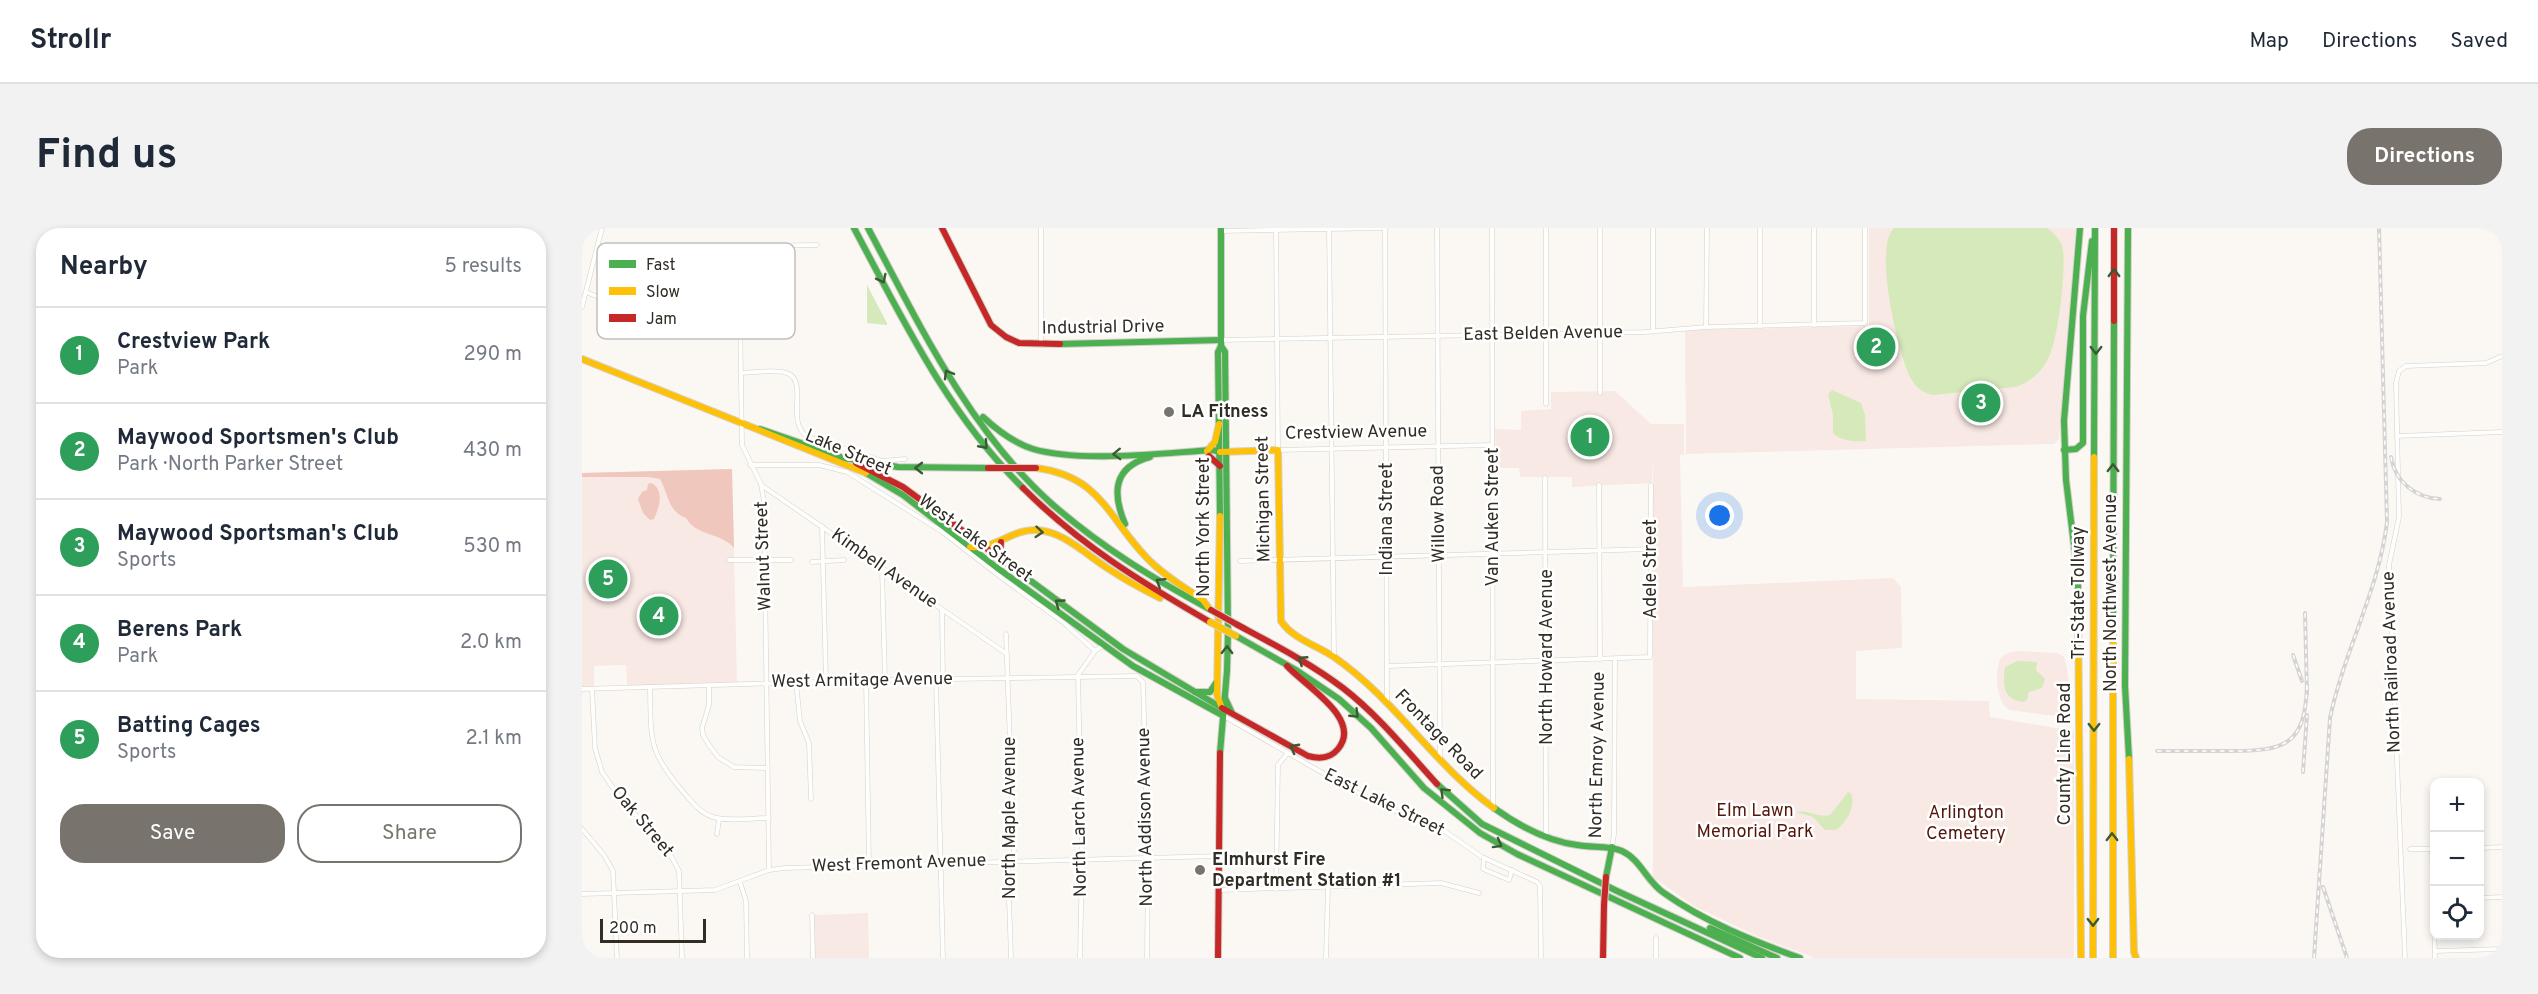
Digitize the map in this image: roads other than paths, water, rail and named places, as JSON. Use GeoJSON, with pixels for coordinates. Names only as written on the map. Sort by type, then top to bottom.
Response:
{"type":"FeatureCollection","features":[{"type":"Feature","properties":{"kind":"main road"},"geometry":{"type":"LineString","coordinates":[[854,228],[915,344],[976,436],[1006,470],[1041,505],[1099,554],[1210,622]]}},
{"type":"Feature","properties":{"kind":"main road"},"geometry":{"type":"LineString","coordinates":[[868,228],[957,390],[1006,455],[1043,495],[1086,533],[1162,584],[1296,656],[1344,689],[1382,724],[1448,796],[1482,824],[1617,891],[1762,958]]}},
{"type":"Feature","properties":{"kind":"main road","name":"Industrial Drive"},"geometry":{"type":"LineString","coordinates":[[942,228],[991,325],[1006,337],[1019,343],[1041,345],[1221,343]]}},
{"type":"Feature","properties":{"kind":"main road","name":"County Line Road"},"geometry":{"type":"LineString","coordinates":[[2080,228],[2064,421],[2064,450],[2078,578],[2081,958]]}},
{"type":"Feature","properties":{"kind":"main road"},"geometry":{"type":"LineString","coordinates":[[2064,450],[2076,449],[2083,443],[2084,321],[2088,259],[2095,228]]}},
{"type":"Feature","properties":{"kind":"main road","name":"Tri-State Tollway"},"geometry":{"type":"LineString","coordinates":[[2092,958],[2095,228]]}},
{"type":"Feature","properties":{"kind":"main road","name":"Tri-State Tollway"},"geometry":{"type":"LineString","coordinates":[[2113,958],[2114,228]]}},
{"type":"Feature","properties":{"kind":"main road","name":"North Northwest Avenue"},"geometry":{"type":"LineString","coordinates":[[2128,228],[2125,686],[2131,781],[2133,952],[2136,958]]}},
{"type":"Feature","properties":{"kind":"main road","name":"North York Street"},"geometry":{"type":"LineString","coordinates":[[1218,958],[1222,712],[1225,699],[1228,550],[1219,424],[1221,229]]}},
{"type":"Feature","properties":{"kind":"main road","name":"North York Street"},"geometry":{"type":"LineString","coordinates":[[1221,343],[1224,352],[1217,695],[1222,712]]}},
{"type":"Feature","properties":{"kind":"main road","name":"Lake Street"},"geometry":{"type":"LineString","coordinates":[[582,359],[866,473],[903,495],[1133,666],[1222,712]]}},
{"type":"Feature","properties":{"kind":"main road"},"geometry":{"type":"LineString","coordinates":[[957,390],[990,425],[1010,440],[1044,452],[1076,455],[1208,453],[1220,466]]}},
{"type":"Feature","properties":{"kind":"main road","name":"Lake Street"},"geometry":{"type":"LineString","coordinates":[[742,424],[782,435],[844,458],[903,487],[1123,649],[1222,712]]}},
{"type":"Feature","properties":{"kind":"main road"},"geometry":{"type":"LineString","coordinates":[[1208,453],[1215,442],[1219,424]]}},
{"type":"Feature","properties":{"kind":"main road","name":"Crestview Avenue"},"geometry":{"type":"LineString","coordinates":[[1208,453],[1278,450]]}},
{"type":"Feature","properties":{"kind":"main road","name":"Michigan Street"},"geometry":{"type":"LineString","coordinates":[[1278,450],[1281,621],[1283,626]]}},
{"type":"Feature","properties":{"kind":"main road"},"geometry":{"type":"LineString","coordinates":[[1134,542],[1116,503],[1116,484],[1127,467],[1143,458],[1208,453]]}},
{"type":"Feature","properties":{"kind":"main road"},"geometry":{"type":"LineString","coordinates":[[844,458],[876,466],[900,468],[1035,468],[1062,472],[1086,486],[1099,497],[1134,542],[1163,573],[1203,600],[1211,610]]}},
{"type":"Feature","properties":{"kind":"main road"},"geometry":{"type":"LineString","coordinates":[[970,547],[985,549],[1024,531],[1049,532],[1148,592],[1285,662],[1352,711],[1424,787],[1460,820],[1484,837],[1517,855],[1740,958]]}},
{"type":"Feature","properties":{"kind":"main road"},"geometry":{"type":"LineString","coordinates":[[1001,542],[1000,555],[1005,564]]}},
{"type":"Feature","properties":{"kind":"main road","name":"Frontage Road"},"geometry":{"type":"LineString","coordinates":[[1283,626],[1334,657],[1386,702],[1440,764],[1458,781],[1522,825],[1572,845],[1612,847],[1633,857],[1652,883],[1675,900],[1708,919],[1800,958]]}},
{"type":"Feature","properties":{"kind":"main road"},"geometry":{"type":"LineString","coordinates":[[1222,712],[1233,715],[1308,756],[1325,758],[1339,749],[1345,732],[1340,716],[1323,698],[1293,674],[1285,662]]}},
{"type":"Feature","properties":{"kind":"main road"},"geometry":{"type":"LineString","coordinates":[[1190,691],[1210,692],[1217,683]]}},
{"type":"Feature","properties":{"kind":"main road"},"geometry":{"type":"LineString","coordinates":[[1225,699],[1233,715]]}},
{"type":"Feature","properties":{"kind":"main road","name":"North Emroy Avenue"},"geometry":{"type":"LineString","coordinates":[[1603,958],[1606,877],[1612,847]]}},
{"type":"Feature","properties":{"kind":"main road"},"geometry":{"type":"LineString","coordinates":[[1617,891],[1777,958]]}},
{"type":"Feature","properties":{"kind":"main road"},"geometry":{"type":"LineString","coordinates":[[1677,930],[1727,958]]}},
{"type":"Feature","properties":{"kind":"street"},"geometry":{"type":"LineString","coordinates":[[598,243],[602,228]]}},
{"type":"Feature","properties":{"kind":"street"},"geometry":{"type":"LineString","coordinates":[[1041,228],[1041,345]]}},
{"type":"Feature","properties":{"kind":"street"},"geometry":{"type":"LineString","coordinates":[[1221,229],[1385,228]]}},
{"type":"Feature","properties":{"kind":"street","name":"Indiana Street"},"geometry":{"type":"LineString","coordinates":[[1385,228],[1388,666],[1386,702]]}},
{"type":"Feature","properties":{"kind":"street","name":"Willow Road"},"geometry":{"type":"LineString","coordinates":[[1437,228],[1440,764]]}},
{"type":"Feature","properties":{"kind":"street","name":"Van Auken Street"},"geometry":{"type":"LineString","coordinates":[[1492,228],[1493,806]]}},
{"type":"Feature","properties":{"kind":"street"},"geometry":{"type":"LineString","coordinates":[[1546,228],[1546,404]]}},
{"type":"Feature","properties":{"kind":"street"},"geometry":{"type":"LineString","coordinates":[[1599,228],[1600,393]]}},
{"type":"Feature","properties":{"kind":"street"},"geometry":{"type":"LineString","coordinates":[[1653,228],[1653,330]]}},
{"type":"Feature","properties":{"kind":"street"},"geometry":{"type":"LineString","coordinates":[[1706,327],[1707,228]]}},
{"type":"Feature","properties":{"kind":"street"},"geometry":{"type":"LineString","coordinates":[[1760,228],[1760,326]]}},
{"type":"Feature","properties":{"kind":"street"},"geometry":{"type":"LineString","coordinates":[[1814,228],[1814,325]]}},
{"type":"Feature","properties":{"kind":"street","name":"East Belden Avenue"},"geometry":{"type":"LineString","coordinates":[[1221,343],[1865,323],[1865,228]]}},
{"type":"Feature","properties":{"kind":"street","name":"Michigan Street"},"geometry":{"type":"LineString","coordinates":[[1275,229],[1278,450]]}},
{"type":"Feature","properties":{"kind":"street"},"geometry":{"type":"LineString","coordinates":[[1329,229],[1334,657]]}},
{"type":"Feature","properties":{"kind":"street","name":"Walnut Street"},"geometry":{"type":"LineString","coordinates":[[795,245],[818,245]]}},
{"type":"Feature","properties":{"kind":"street"},"geometry":{"type":"LineString","coordinates":[[582,307],[597,248]]}},
{"type":"Feature","properties":{"kind":"street"},"geometry":{"type":"LineString","coordinates":[[586,292],[597,296]]}},
{"type":"Feature","properties":{"kind":"street","name":"Walnut Street"},"geometry":{"type":"LineString","coordinates":[[741,339],[742,445],[761,484],[764,502],[770,870]]}},
{"type":"Feature","properties":{"kind":"street","name":"North Railroad Avenue"},"geometry":{"type":"LineString","coordinates":[[2405,958],[2389,565],[2398,517],[2396,383],[2401,368],[2414,365],[2491,362],[2502,356]]}},
{"type":"Feature","properties":{"kind":"street"},"geometry":{"type":"LineString","coordinates":[[742,373],[782,372],[794,378],[797,424],[803,434],[808,437],[882,460],[905,459]]}},
{"type":"Feature","properties":{"kind":"street"},"geometry":{"type":"LineString","coordinates":[[2397,436],[2502,432]]}},
{"type":"Feature","properties":{"kind":"street","name":"Crestview Avenue"},"geometry":{"type":"LineString","coordinates":[[1278,450],[1492,445]]}},
{"type":"Feature","properties":{"kind":"street","name":"West Lake Street"},"geometry":{"type":"LineString","coordinates":[[750,465],[828,466],[860,479],[941,531],[1065,623],[1095,651]]}},
{"type":"Feature","properties":{"kind":"street","name":"North Howard Avenue"},"geometry":{"type":"LineString","coordinates":[[1545,478],[1546,836]]}},
{"type":"Feature","properties":{"kind":"street","name":"Kimbell Avenue"},"geometry":{"type":"LineString","coordinates":[[761,484],[1007,654]]}},
{"type":"Feature","properties":{"kind":"street","name":"North Emroy Avenue"},"geometry":{"type":"LineString","coordinates":[[1599,485],[1600,659]]}},
{"type":"Feature","properties":{"kind":"street","name":"Adele Street"},"geometry":{"type":"LineString","coordinates":[[1614,658],[1650,657],[1651,485]]}},
{"type":"Feature","properties":{"kind":"street"},"geometry":{"type":"LineString","coordinates":[[822,525],[826,681]]}},
{"type":"Feature","properties":{"kind":"street"},"geometry":{"type":"LineString","coordinates":[[1239,561],[1651,549]]}},
{"type":"Feature","properties":{"kind":"street"},"geometry":{"type":"LineString","coordinates":[[729,560],[791,560]]}},
{"type":"Feature","properties":{"kind":"street"},"geometry":{"type":"LineString","coordinates":[[812,562],[843,560]]}},
{"type":"Feature","properties":{"kind":"street"},"geometry":{"type":"LineString","coordinates":[[882,568],[885,680]]}},
{"type":"Feature","properties":{"kind":"street"},"geometry":{"type":"LineString","coordinates":[[942,610],[944,679]]}},
{"type":"Feature","properties":{"kind":"street","name":"North Maple Avenue"},"geometry":{"type":"LineString","coordinates":[[1006,634],[1014,854],[1008,868],[1011,958]]}},
{"type":"Feature","properties":{"kind":"street"},"geometry":{"type":"LineString","coordinates":[[1078,675],[1095,651],[1104,645]]}},
{"type":"Feature","properties":{"kind":"street"},"geometry":{"type":"LineString","coordinates":[[1388,666],[1614,658]]}},
{"type":"Feature","properties":{"kind":"street","name":"North Emroy Avenue"},"geometry":{"type":"LineString","coordinates":[[1612,847],[1614,834],[1614,658]]}},
{"type":"Feature","properties":{"kind":"street","name":"West Armitage Avenue"},"geometry":{"type":"LineString","coordinates":[[582,689],[1078,675],[1133,674],[1141,678]]}},
{"type":"Feature","properties":{"kind":"street","name":"North Larch Avenue"},"geometry":{"type":"LineString","coordinates":[[1078,675],[1082,860],[1080,958]]}},
{"type":"Feature","properties":{"kind":"street","name":"North Addison Avenue"},"geometry":{"type":"LineString","coordinates":[[1141,678],[1143,682],[1148,858],[1147,958]]}},
{"type":"Feature","properties":{"kind":"street"},"geometry":{"type":"LineString","coordinates":[[936,679],[943,958]]}},
{"type":"Feature","properties":{"kind":"street"},"geometry":{"type":"LineString","coordinates":[[866,680],[869,865]]}},
{"type":"Feature","properties":{"kind":"street"},"geometry":{"type":"LineString","coordinates":[[796,682],[800,721],[809,743],[811,798]]}},
{"type":"Feature","properties":{"kind":"street"},"geometry":{"type":"LineString","coordinates":[[709,686],[709,705],[702,728],[709,745],[718,757],[734,766],[768,768]]}},
{"type":"Feature","properties":{"kind":"street"},"geometry":{"type":"LineString","coordinates":[[650,687],[652,736],[660,764],[698,808],[719,819],[769,818]]}},
{"type":"Feature","properties":{"kind":"street","name":"Oak Street"},"geometry":{"type":"LineString","coordinates":[[592,689],[595,748],[603,772],[674,860],[679,871],[682,958]]}},
{"type":"Feature","properties":{"kind":"street","name":"East Lake Street"},"geometry":{"type":"LineString","coordinates":[[1222,712],[1287,754],[1362,795],[1440,828],[1484,858],[1538,882],[1541,958]]}},
{"type":"Feature","properties":{"kind":"street"},"geometry":{"type":"LineString","coordinates":[[1276,889],[1278,765],[1287,754]]}},
{"type":"Feature","properties":{"kind":"street"},"geometry":{"type":"LineString","coordinates":[[717,834],[719,819]]}},
{"type":"Feature","properties":{"kind":"street"},"geometry":{"type":"LineString","coordinates":[[582,830],[610,865],[615,893],[617,958]]}},
{"type":"Feature","properties":{"kind":"street"},"geometry":{"type":"LineString","coordinates":[[2484,848],[2502,847]]}},
{"type":"Feature","properties":{"kind":"street"},"geometry":{"type":"LineString","coordinates":[[2410,849],[2430,849]]}},
{"type":"Feature","properties":{"kind":"street","name":"West Fremont Avenue"},"geometry":{"type":"LineString","coordinates":[[582,894],[715,890],[770,870],[869,865],[1220,856]]}},
{"type":"Feature","properties":{"kind":"street"},"geometry":{"type":"LineString","coordinates":[[1484,858],[1483,869],[1509,880],[1512,870]]}},
{"type":"Feature","properties":{"kind":"street"},"geometry":{"type":"LineString","coordinates":[[740,882],[746,901],[747,958]]}},
{"type":"Feature","properties":{"kind":"street"},"geometry":{"type":"LineString","coordinates":[[1219,890],[1441,883],[1479,893]]}},
{"type":"Feature","properties":{"kind":"street"},"geometry":{"type":"LineString","coordinates":[[1326,958],[1328,887]]}},
{"type":"Feature","properties":{"kind":"street"},"geometry":{"type":"LineString","coordinates":[[2484,898],[2502,897]]}},
{"type":"Feature","properties":{"kind":"street"},"geometry":{"type":"LineString","coordinates":[[812,915],[813,958]]}},
{"type":"Feature","properties":{"kind":"street"},"geometry":{"type":"LineString","coordinates":[[1656,938],[1656,958]]}},
{"type":"Feature","properties":{"kind":"street"},"geometry":{"type":"LineString","coordinates":[[2435,940],[2435,958]]}},
{"type":"Feature","properties":{"kind":"street"},"geometry":{"type":"LineString","coordinates":[[2435,951],[2502,949]]}},
{"type":"Feature","properties":{"kind":"railway"},"geometry":{"type":"LineString","coordinates":[[2314,958],[2330,718],[2336,693],[2377,572],[2387,522],[2379,228]]}},
{"type":"Feature","properties":{"kind":"railway"},"geometry":{"type":"LineString","coordinates":[[2391,457],[2397,474],[2408,487],[2423,496],[2440,499]]}},
{"type":"Feature","properties":{"kind":"railway"},"geometry":{"type":"LineString","coordinates":[[2305,613],[2307,694]]}},
{"type":"Feature","properties":{"kind":"railway"},"geometry":{"type":"LineString","coordinates":[[2293,655],[2302,681]]}},
{"type":"Feature","properties":{"kind":"railway"},"geometry":{"type":"LineString","coordinates":[[2157,751],[2250,751],[2278,746],[2288,741],[2302,721],[2307,686]]}},
{"type":"Feature","properties":{"kind":"railway"},"geometry":{"type":"LineString","coordinates":[[2303,772],[2307,715]]}},
{"type":"Feature","properties":{"kind":"railway"},"geometry":{"type":"LineString","coordinates":[[2323,887],[2347,958]]}},
{"type":"Feature","properties":{"kind":"place","name":"Maywood Sportsmen's Club"},"geometry":{"type":"Point","coordinates":[1876,347]}},
{"type":"Feature","properties":{"kind":"place","name":"Maywood Sportsman's Club"},"geometry":{"type":"Point","coordinates":[1981,403]}},
{"type":"Feature","properties":{"kind":"place","name":"LA Fitness"},"geometry":{"type":"Point","coordinates":[1169,412]}},
{"type":"Feature","properties":{"kind":"place","name":"Crestview Park"},"geometry":{"type":"Point","coordinates":[1590,437]}},
{"type":"Feature","properties":{"kind":"place","name":"Batting Cages"},"geometry":{"type":"Point","coordinates":[608,579]}},
{"type":"Feature","properties":{"kind":"place","name":"Berens Park"},"geometry":{"type":"Point","coordinates":[659,616]}},
{"type":"Feature","properties":{"kind":"place","name":"Elmhurst Fire Department Station #1"},"geometry":{"type":"Point","coordinates":[1200,870]}},
{"type":"Feature","properties":{"kind":"park label","name":"Elm Lawn Memorial Park"},"geometry":{"type":"Point","coordinates":[1755,821]}},
{"type":"Feature","properties":{"kind":"park label","name":"Arlington Cemetery"},"geometry":{"type":"Point","coordinates":[1966,823]}}]}
